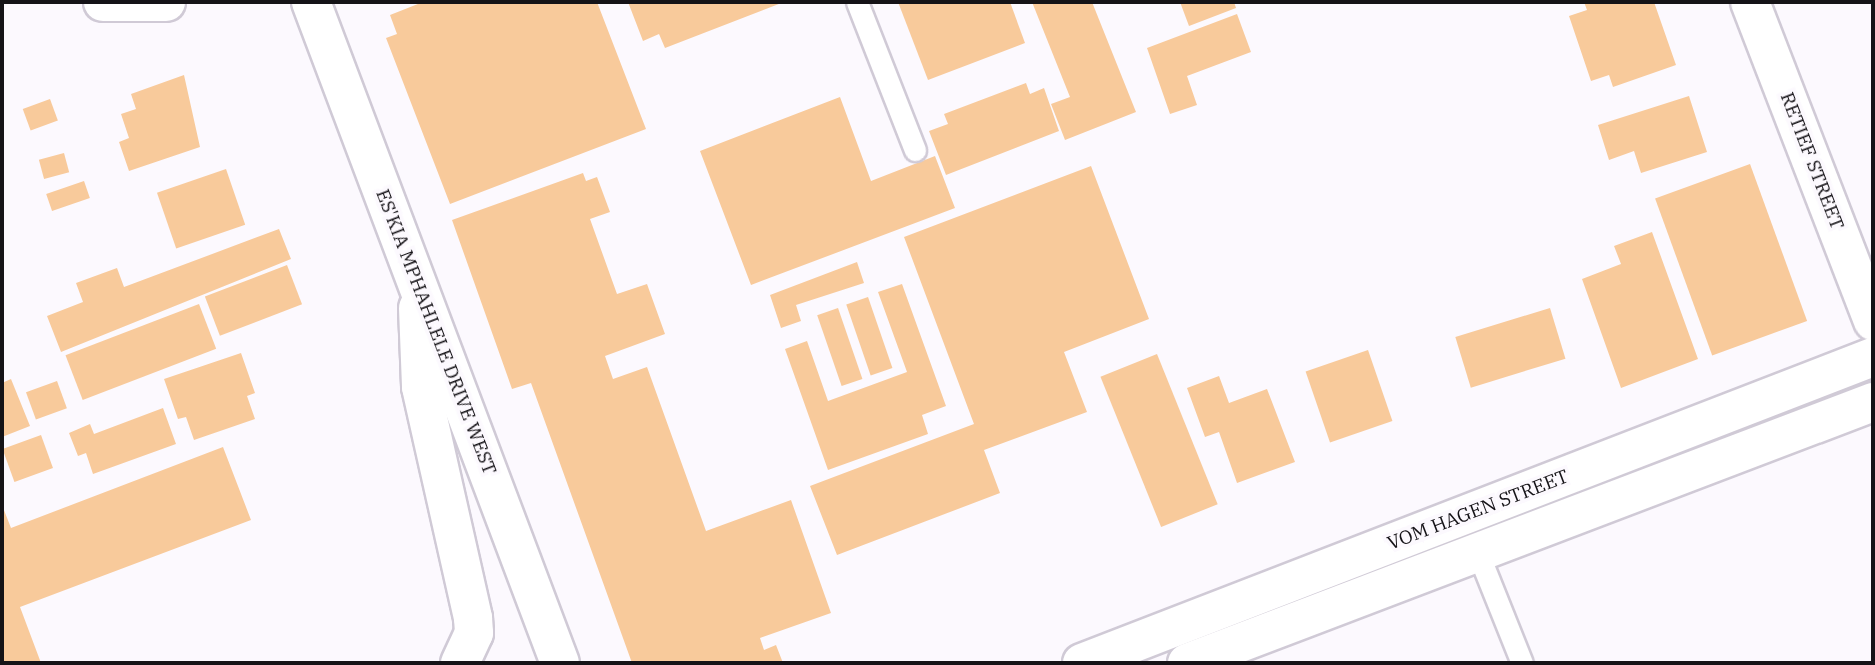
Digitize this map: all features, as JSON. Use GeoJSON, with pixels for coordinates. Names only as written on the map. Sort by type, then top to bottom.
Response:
{"type":"FeatureCollection","features":[{"type":"Feature","properties":{"kind":"main road"},"geometry":{"type":"LineString","coordinates":[[103,2],[166,2]]}},
{"type":"Feature","properties":{"kind":"main road","name":"ES'KIA MPHAHLELE DRIVE WEST"},"geometry":{"type":"LineString","coordinates":[[311,2],[560,663]]}},
{"type":"Feature","properties":{"kind":"main road","name":"RETIEF STREET"},"geometry":{"type":"LineString","coordinates":[[1750,2],[1873,321]]}},
{"type":"Feature","properties":{"kind":"main road"},"geometry":{"type":"LineString","coordinates":[[421,292],[415,338],[421,387],[473,618],[474,633],[460,663]]}},
{"type":"Feature","properties":{"kind":"main road","name":"VOM HAGEN STREET"},"geometry":{"type":"LineString","coordinates":[[1082,663],[1873,357]]}},
{"type":"Feature","properties":{"kind":"main road","name":"VOM HAGEN STREET"},"geometry":{"type":"LineString","coordinates":[[1187,663],[1873,402]]}},
{"type":"Feature","properties":{"kind":"lane"},"geometry":{"type":"LineString","coordinates":[[857,2],[915,150]]}},
{"type":"Feature","properties":{"kind":"lane"},"geometry":{"type":"LineString","coordinates":[[1478,553],[1521,663]]}},
{"type":"Feature","properties":{"kind":"building"},"geometry":{"type":"Polygon","coordinates":[[[423,2],[597,2],[646,129],[450,204],[386,38],[397,34],[390,15],[423,2]]]}},
{"type":"Feature","properties":{"kind":"building"},"geometry":{"type":"Polygon","coordinates":[[[628,2],[784,2],[665,48],[659,34],[643,41],[628,2]]]}},
{"type":"Feature","properties":{"kind":"building"},"geometry":{"type":"Polygon","coordinates":[[[898,2],[1010,2],[1025,43],[928,80],[898,2]]]}},
{"type":"Feature","properties":{"kind":"building"},"geometry":{"type":"Polygon","coordinates":[[[1032,2],[1092,2],[1136,112],[1065,140],[1051,104],[1070,97],[1032,2]]]}},
{"type":"Feature","properties":{"kind":"building"},"geometry":{"type":"Polygon","coordinates":[[[1180,2],[1234,2],[1236,8],[1189,26],[1180,2]]]}},
{"type":"Feature","properties":{"kind":"building"},"geometry":{"type":"Polygon","coordinates":[[[1584,2],[1654,2],[1676,65],[1613,87],[1609,75],[1591,81],[1569,16],[1587,10],[1584,2]]]}},
{"type":"Feature","properties":{"kind":"building"},"geometry":{"type":"Polygon","coordinates":[[[1237,14],[1251,52],[1187,76],[1197,105],[1170,114],[1147,48],[1237,14]]]}},
{"type":"Feature","properties":{"kind":"building"},"geometry":{"type":"Polygon","coordinates":[[[184,75],[200,147],[129,171],[119,142],[129,138],[121,114],[136,109],[131,94],[184,75]]]}},
{"type":"Feature","properties":{"kind":"building"},"geometry":{"type":"Polygon","coordinates":[[[1026,83],[1030,94],[1044,88],[1059,131],[946,175],[929,131],[948,124],[944,114],[1026,83]]]}},
{"type":"Feature","properties":{"kind":"building"},"geometry":{"type":"Polygon","coordinates":[[[1689,96],[1707,152],[1641,173],[1634,151],[1609,160],[1598,125],[1689,96]]]}},
{"type":"Feature","properties":{"kind":"building"},"geometry":{"type":"Polygon","coordinates":[[[840,97],[871,181],[935,156],[955,208],[751,285],[700,151],[840,97]]]}},
{"type":"Feature","properties":{"kind":"building"},"geometry":{"type":"Polygon","coordinates":[[[50,99],[58,121],[31,131],[23,109],[50,99]]]}},
{"type":"Feature","properties":{"kind":"building"},"geometry":{"type":"Polygon","coordinates":[[[64,153],[69,172],[44,179],[39,160],[64,153]]]}},
{"type":"Feature","properties":{"kind":"building"},"geometry":{"type":"Polygon","coordinates":[[[1750,164],[1807,321],[1712,355],[1655,199],[1750,164]]]}},
{"type":"Feature","properties":{"kind":"building"},"geometry":{"type":"Polygon","coordinates":[[[1091,166],[1149,319],[1064,352],[1087,412],[984,450],[1000,493],[837,555],[810,486],[974,424],[904,237],[1091,166]]]}},
{"type":"Feature","properties":{"kind":"building"},"geometry":{"type":"Polygon","coordinates":[[[226,169],[245,225],[176,249],[157,193],[226,169]]]}},
{"type":"Feature","properties":{"kind":"building"},"geometry":{"type":"Polygon","coordinates":[[[583,173],[586,181],[597,177],[610,212],[590,219],[617,294],[647,284],[665,334],[605,356],[613,379],[647,367],[706,531],[791,500],[831,613],[760,638],[764,650],[776,645],[783,663],[632,663],[531,383],[512,389],[452,220],[583,173]]]}},
{"type":"Feature","properties":{"kind":"building"},"geometry":{"type":"Polygon","coordinates":[[[84,181],[90,198],[52,211],[46,194],[84,181]]]}},
{"type":"Feature","properties":{"kind":"building"},"geometry":{"type":"Polygon","coordinates":[[[279,229],[291,259],[61,352],[47,316],[83,302],[76,283],[117,268],[124,287],[279,229]]]}},
{"type":"Feature","properties":{"kind":"building"},"geometry":{"type":"Polygon","coordinates":[[[1652,232],[1698,359],[1621,388],[1582,279],[1621,264],[1614,246],[1652,232]]]}},
{"type":"Feature","properties":{"kind":"building"},"geometry":{"type":"Polygon","coordinates":[[[857,262],[864,283],[796,305],[801,321],[781,328],[770,295],[857,262]]]}},
{"type":"Feature","properties":{"kind":"building"},"geometry":{"type":"Polygon","coordinates":[[[287,265],[302,304],[220,336],[205,297],[287,265]]]}},
{"type":"Feature","properties":{"kind":"building"},"geometry":{"type":"Polygon","coordinates":[[[902,284],[946,406],[922,415],[928,434],[828,470],[785,349],[807,341],[828,401],[907,372],[878,292],[902,284]]]}},
{"type":"Feature","properties":{"kind":"building"},"geometry":{"type":"Polygon","coordinates":[[[868,297],[892,368],[871,375],[846,304],[868,297]]]}},
{"type":"Feature","properties":{"kind":"building"},"geometry":{"type":"Polygon","coordinates":[[[199,304],[216,349],[83,400],[65,355],[199,304]]]}},
{"type":"Feature","properties":{"kind":"building"},"geometry":{"type":"Polygon","coordinates":[[[838,308],[862,379],[842,386],[817,315],[838,308]]]}},
{"type":"Feature","properties":{"kind":"building"},"geometry":{"type":"Polygon","coordinates":[[[1550,308],[1565,359],[1471,388],[1455,337],[1550,308]]]}},
{"type":"Feature","properties":{"kind":"building"},"geometry":{"type":"Polygon","coordinates":[[[1368,350],[1392,421],[1330,442],[1306,371],[1368,350]]]}},
{"type":"Feature","properties":{"kind":"building"},"geometry":{"type":"Polygon","coordinates":[[[241,353],[255,393],[247,396],[255,419],[194,440],[186,417],[178,419],[164,379],[241,353]]]}},
{"type":"Feature","properties":{"kind":"building"},"geometry":{"type":"Polygon","coordinates":[[[1157,354],[1218,504],[1161,527],[1100,377],[1157,354]]]}},
{"type":"Feature","properties":{"kind":"building"},"geometry":{"type":"Polygon","coordinates":[[[1219,376],[1229,403],[1267,389],[1295,462],[1237,483],[1219,432],[1205,437],[1187,388],[1219,376]]]}},
{"type":"Feature","properties":{"kind":"building"},"geometry":{"type":"Polygon","coordinates":[[[11,379],[30,426],[2,437],[2,383],[11,379]]]}},
{"type":"Feature","properties":{"kind":"building"},"geometry":{"type":"Polygon","coordinates":[[[57,381],[67,408],[36,420],[26,392],[57,381]]]}},
{"type":"Feature","properties":{"kind":"building"},"geometry":{"type":"Polygon","coordinates":[[[163,408],[176,444],[93,474],[86,453],[78,456],[69,433],[90,424],[94,434],[163,408]]]}},
{"type":"Feature","properties":{"kind":"building"},"geometry":{"type":"Polygon","coordinates":[[[41,435],[53,468],[14,482],[2,449],[41,435]]]}},
{"type":"Feature","properties":{"kind":"building"},"geometry":{"type":"Polygon","coordinates":[[[223,447],[251,520],[20,607],[41,663],[2,663],[2,505],[11,528],[223,447]]]}}]}
